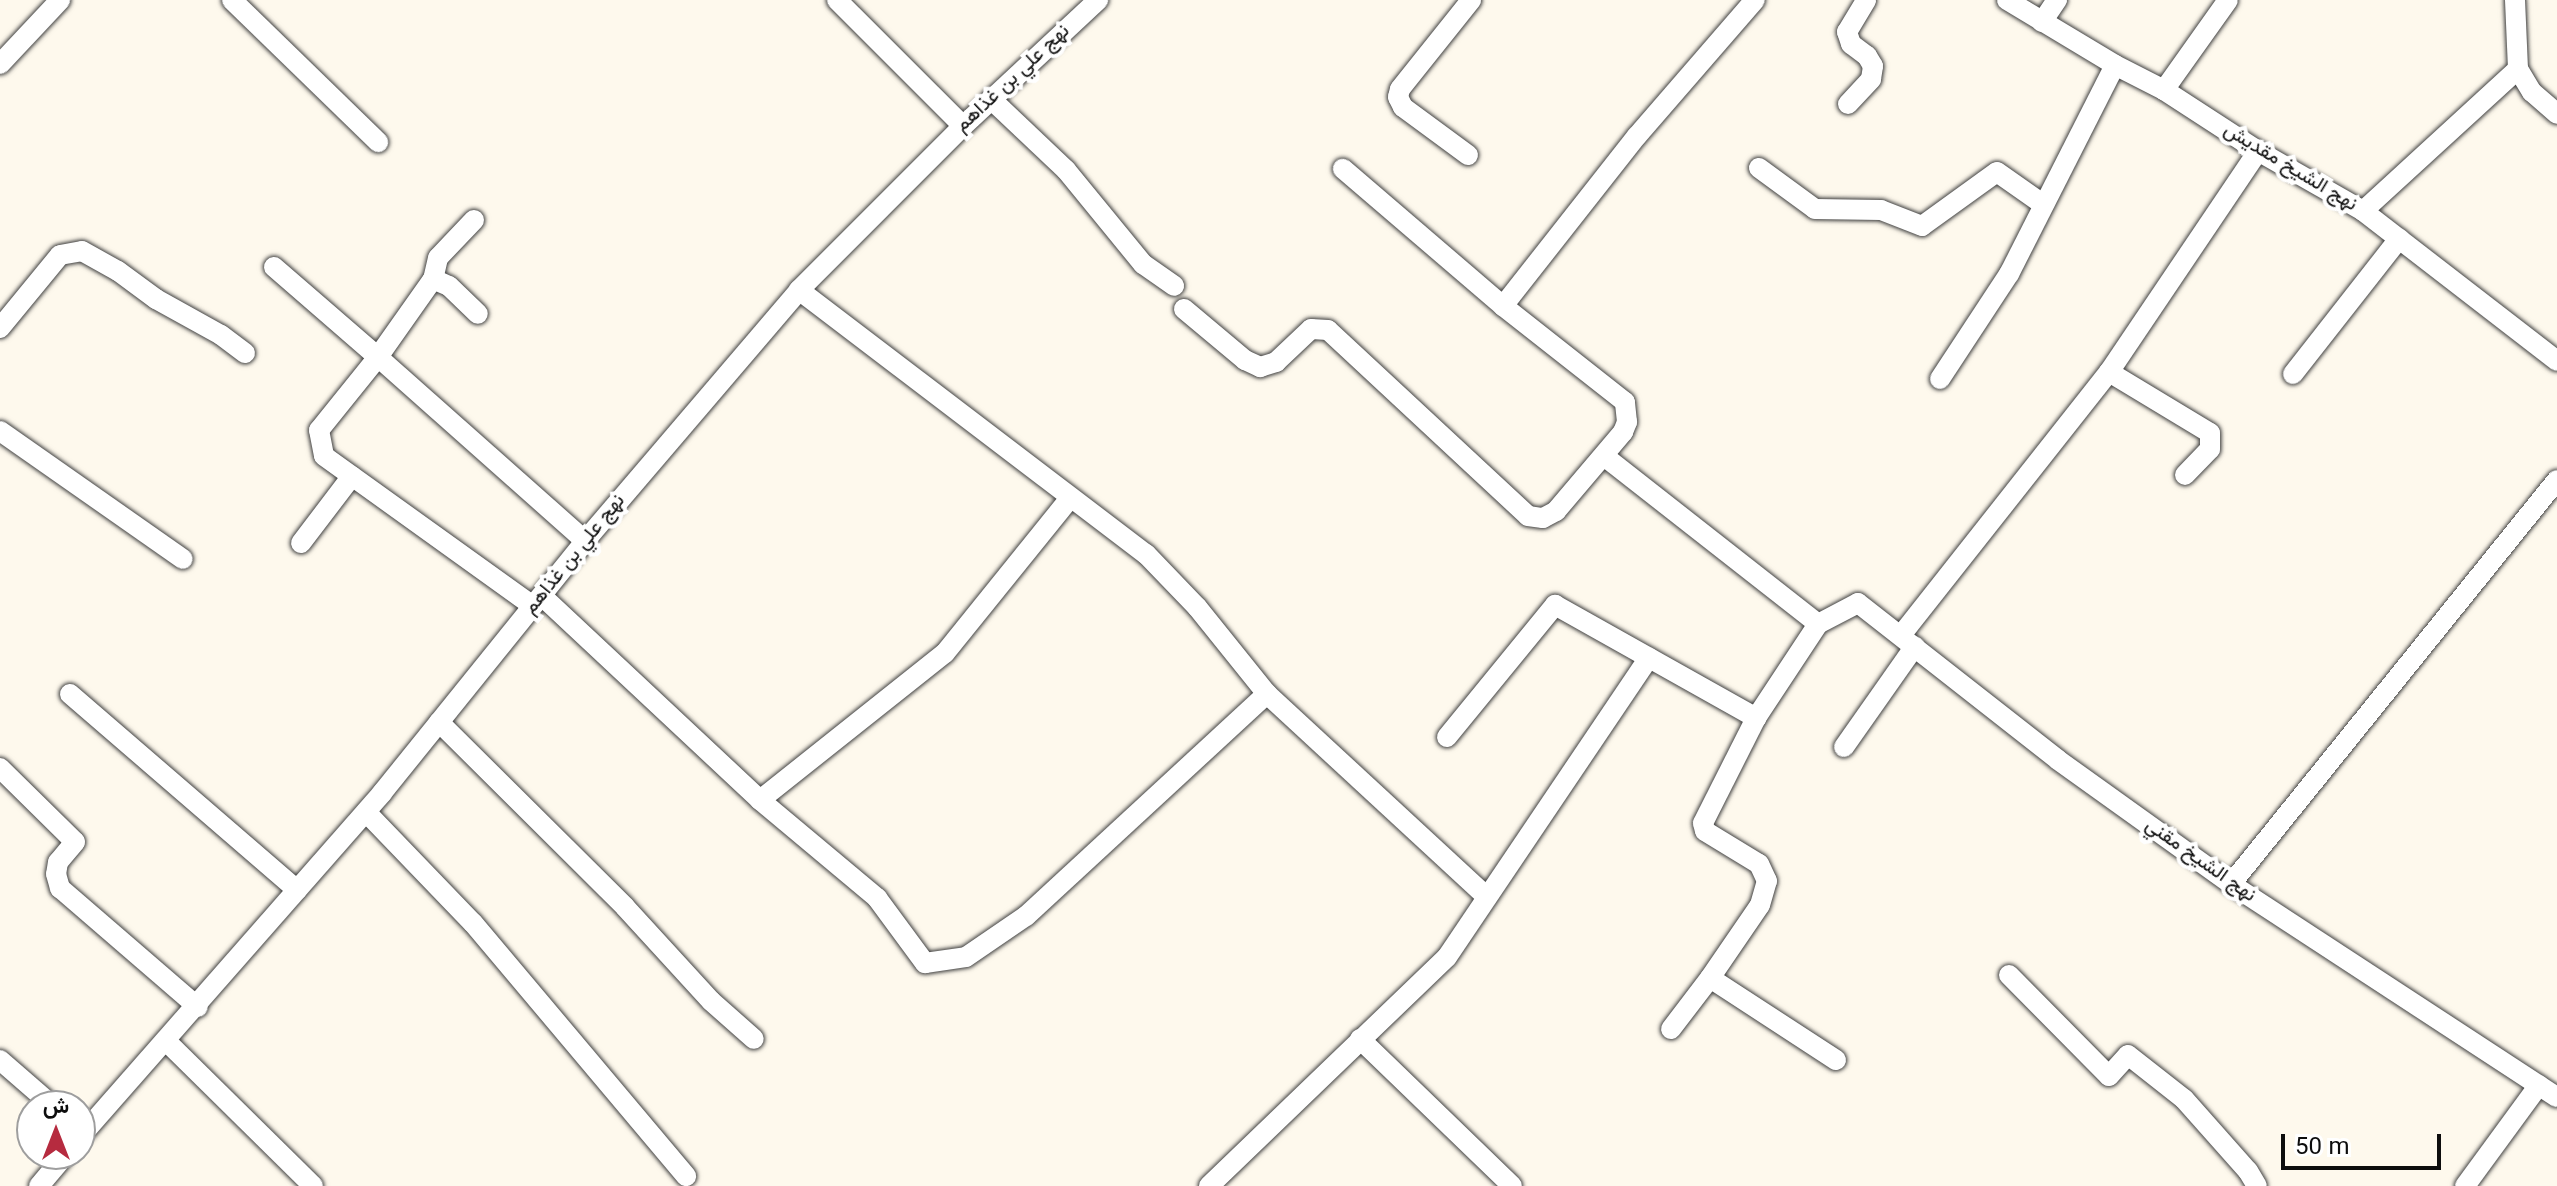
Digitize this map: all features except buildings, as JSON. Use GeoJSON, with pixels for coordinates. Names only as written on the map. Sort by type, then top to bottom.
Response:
{"type":"FeatureCollection","features":[{"type":"Feature","properties":{"kind":"street"},"geometry":{"type":"LineString","coordinates":[[0,64],[60,0]]}},
{"type":"Feature","properties":{"kind":"street"},"geometry":{"type":"LineString","coordinates":[[232,0],[378,142]]}},
{"type":"Feature","properties":{"kind":"street"},"geometry":{"type":"LineString","coordinates":[[837,0],[963,126]]}},
{"type":"Feature","properties":{"kind":"street","name":"نهج علي بن غذاهم"},"geometry":{"type":"LineString","coordinates":[[96,1117],[198,1007],[366,812],[585,541],[799,290],[963,126],[1098,0]]}},
{"type":"Feature","properties":{"kind":"street"},"geometry":{"type":"LineString","coordinates":[[1468,155],[1403,107],[1398,97],[1400,89],[1471,0]]}},
{"type":"Feature","properties":{"kind":"street"},"geometry":{"type":"LineString","coordinates":[[1503,306],[1637,136],[1755,0]]}},
{"type":"Feature","properties":{"kind":"street"},"geometry":{"type":"LineString","coordinates":[[1848,104],[1871,79],[1873,66],[1867,56],[1851,44],[1847,32],[1866,0]]}},
{"type":"Feature","properties":{"kind":"street","name":"نهج الشيخ مقديش"},"geometry":{"type":"LineString","coordinates":[[2007,0],[2115,65],[2164,90],[2258,151],[2363,211],[2557,361]]}},
{"type":"Feature","properties":{"kind":"street"},"geometry":{"type":"LineString","coordinates":[[2042,22],[2057,0]]}},
{"type":"Feature","properties":{"kind":"street"},"geometry":{"type":"LineString","coordinates":[[2164,90],[2228,0]]}},
{"type":"Feature","properties":{"kind":"street"},"geometry":{"type":"LineString","coordinates":[[2515,0],[2518,69],[2532,92],[2557,114]]}},
{"type":"Feature","properties":{"kind":"street"},"geometry":{"type":"LineString","coordinates":[[1940,379],[2009,274],[2115,65]]}},
{"type":"Feature","properties":{"kind":"street"},"geometry":{"type":"LineString","coordinates":[[2363,211],[2518,69]]}},
{"type":"Feature","properties":{"kind":"street"},"geometry":{"type":"LineString","coordinates":[[991,99],[1066,170],[1143,264],[1174,286]]}},
{"type":"Feature","properties":{"kind":"street"},"geometry":{"type":"LineString","coordinates":[[1844,747],[1908,640],[2109,372],[2258,151]]}},
{"type":"Feature","properties":{"kind":"street"},"geometry":{"type":"LineString","coordinates":[[1759,168],[1815,209],[1881,210],[1922,226],[1997,172],[2044,205]]}},
{"type":"Feature","properties":{"kind":"street"},"geometry":{"type":"LineString","coordinates":[[1184,309],[1245,360],[1260,367],[1276,362],[1311,329],[1328,330],[1528,516],[1543,518],[1556,511],[1604,456],[1627,422],[1625,402],[1503,306],[1343,169]]}},
{"type":"Feature","properties":{"kind":"street"},"geometry":{"type":"LineString","coordinates":[[474,220],[438,258],[433,279],[378,357],[319,430],[324,456],[538,601],[760,800],[877,898],[925,963],[966,957],[1026,916],[1267,694]]}},
{"type":"Feature","properties":{"kind":"street"},"geometry":{"type":"LineString","coordinates":[[2293,374],[2399,239]]}},
{"type":"Feature","properties":{"kind":"street"},"geometry":{"type":"LineString","coordinates":[[0,328],[60,255],[82,251],[118,271],[156,299],[221,335],[245,353]]}},
{"type":"Feature","properties":{"kind":"street"},"geometry":{"type":"LineString","coordinates":[[274,267],[585,541]]}},
{"type":"Feature","properties":{"kind":"street"},"geometry":{"type":"LineString","coordinates":[[433,279],[449,286],[478,314]]}},
{"type":"Feature","properties":{"kind":"street"},"geometry":{"type":"LineString","coordinates":[[799,290],[1146,554],[1197,607],[1267,694],[1487,897]]}},
{"type":"Feature","properties":{"kind":"street"},"geometry":{"type":"LineString","coordinates":[[2109,372],[2210,433],[2210,449],[2185,475]]}},
{"type":"Feature","properties":{"kind":"street"},"geometry":{"type":"LineString","coordinates":[[0,431],[183,559]]}},
{"type":"Feature","properties":{"kind":"street"},"geometry":{"type":"LineString","coordinates":[[1604,456],[1818,624],[1756,718],[1703,823],[1705,831],[1759,864],[1767,881],[1760,905],[1671,1029]]}},
{"type":"Feature","properties":{"kind":"street"},"geometry":{"type":"LineString","coordinates":[[301,543],[352,476]]}},
{"type":"Feature","properties":{"kind":"street"},"geometry":{"type":"LineString","coordinates":[[2231,884],[2554,488]]}},
{"type":"Feature","properties":{"kind":"street"},"geometry":{"type":"LineString","coordinates":[[760,800],[945,653],[1070,498]]}},
{"type":"Feature","properties":{"kind":"street","name":"نهج الشيخ مقني"},"geometry":{"type":"LineString","coordinates":[[1818,624],[1858,603],[2058,760],[2231,884],[2557,1097]]}},
{"type":"Feature","properties":{"kind":"street"},"geometry":{"type":"LineString","coordinates":[[1447,737],[1555,605],[1756,718]]}},
{"type":"Feature","properties":{"kind":"street"},"geometry":{"type":"LineString","coordinates":[[1209,1186],[1447,957],[1649,658]]}},
{"type":"Feature","properties":{"kind":"street"},"geometry":{"type":"LineString","coordinates":[[70,694],[297,890]]}},
{"type":"Feature","properties":{"kind":"street"},"geometry":{"type":"LineString","coordinates":[[439,722],[625,907],[711,1001],[754,1039]]}},
{"type":"Feature","properties":{"kind":"street"},"geometry":{"type":"LineString","coordinates":[[0,768],[75,842],[58,862],[56,874],[60,888],[198,1007]]}},
{"type":"Feature","properties":{"kind":"street"},"geometry":{"type":"LineString","coordinates":[[366,812],[473,923],[686,1176]]}},
{"type":"Feature","properties":{"kind":"street"},"geometry":{"type":"LineString","coordinates":[[2009,975],[2109,1076],[2128,1055],[2184,1099],[2248,1171],[2257,1186]]}},
{"type":"Feature","properties":{"kind":"street"},"geometry":{"type":"LineString","coordinates":[[1710,978],[1836,1060]]}},
{"type":"Feature","properties":{"kind":"street"},"geometry":{"type":"LineString","coordinates":[[1360,1039],[1512,1186]]}},
{"type":"Feature","properties":{"kind":"street"},"geometry":{"type":"LineString","coordinates":[[167,1042],[313,1186]]}},
{"type":"Feature","properties":{"kind":"street"},"geometry":{"type":"LineString","coordinates":[[0,1060],[35,1090]]}},
{"type":"Feature","properties":{"kind":"street"},"geometry":{"type":"LineString","coordinates":[[2465,1186],[2539,1085]]}},
{"type":"Feature","properties":{"kind":"street"},"geometry":{"type":"LineString","coordinates":[[39,1186],[52,1170]]}}]}
